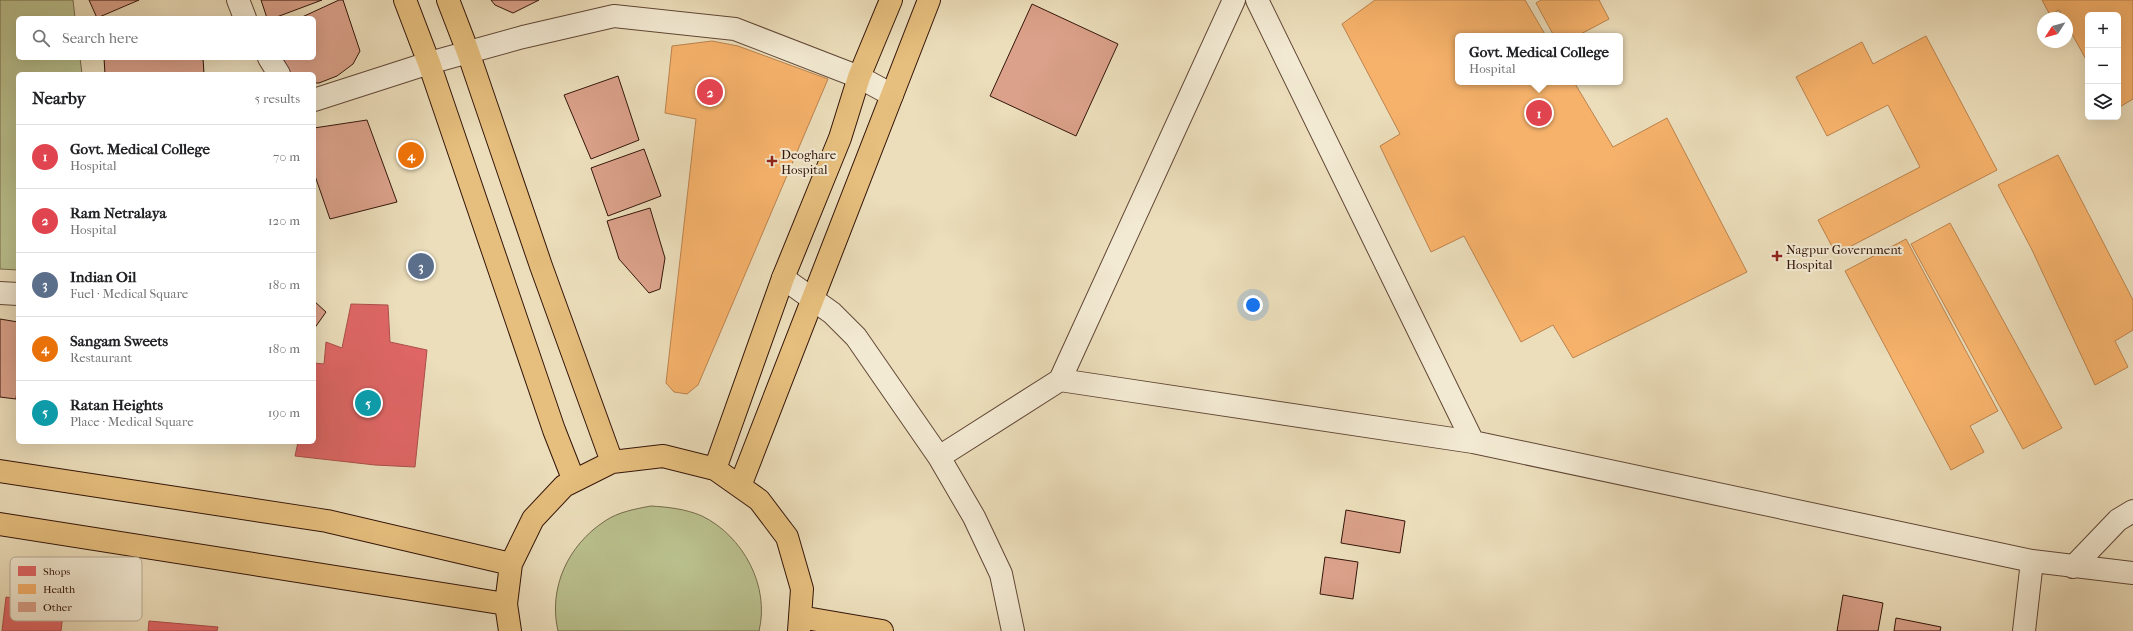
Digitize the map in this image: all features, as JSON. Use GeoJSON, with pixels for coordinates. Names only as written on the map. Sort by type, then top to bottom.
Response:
{"type":"FeatureCollection","features":[{"type":"Feature","properties":{"kind":"main road"},"geometry":{"type":"LineString","coordinates":[[405,0],[429,63],[554,430],[574,481]]}},
{"type":"Feature","properties":{"kind":"main road"},"geometry":{"type":"LineString","coordinates":[[448,0],[468,52],[541,266],[612,462]]}},
{"type":"Feature","properties":{"kind":"main road"},"geometry":{"type":"LineString","coordinates":[[715,469],[783,278],[840,138],[859,77],[892,0]]}},
{"type":"Feature","properties":{"kind":"main road"},"geometry":{"type":"LineString","coordinates":[[740,486],[814,300],[929,0]]}},
{"type":"Feature","properties":{"kind":"main road"},"geometry":{"type":"LineString","coordinates":[[510,631],[506,604],[512,564],[533,519],[564,486],[612,462],[663,456],[715,469],[759,500],[787,537],[802,589],[800,624],[882,631]]}},
{"type":"Feature","properties":{"kind":"main road"},"geometry":{"type":"LineString","coordinates":[[0,471],[327,521],[512,564]]}},
{"type":"Feature","properties":{"kind":"main road"},"geometry":{"type":"LineString","coordinates":[[0,524],[506,604]]}},
{"type":"Feature","properties":{"kind":"street"},"geometry":{"type":"LineString","coordinates":[[238,0],[244,16]]}},
{"type":"Feature","properties":{"kind":"street"},"geometry":{"type":"LineString","coordinates":[[939,457],[1060,380],[1234,0]]}},
{"type":"Feature","properties":{"kind":"street"},"geometry":{"type":"LineString","coordinates":[[1257,0],[1473,442]]}},
{"type":"Feature","properties":{"kind":"street"},"geometry":{"type":"LineString","coordinates":[[316,99],[429,63],[523,37],[617,8],[735,28],[859,77],[892,95]]}},
{"type":"Feature","properties":{"kind":"street"},"geometry":{"type":"LineString","coordinates":[[270,60],[279,72]]}},
{"type":"Feature","properties":{"kind":"street"},"geometry":{"type":"LineString","coordinates":[[783,278],[832,313],[856,337],[939,457],[974,517],[1001,574],[1013,631]]}},
{"type":"Feature","properties":{"kind":"street"},"geometry":{"type":"LineString","coordinates":[[0,293],[16,294]]}},
{"type":"Feature","properties":{"kind":"street"},"geometry":{"type":"LineString","coordinates":[[1060,380],[1473,442],[2032,561],[2133,574]]}},
{"type":"Feature","properties":{"kind":"street"},"geometry":{"type":"LineString","coordinates":[[2073,567],[2118,520],[2133,511]]}},
{"type":"Feature","properties":{"kind":"street"},"geometry":{"type":"LineString","coordinates":[[2024,631],[2032,561]]}},
{"type":"Feature","properties":{"kind":"green space"},"geometry":{"type":"Polygon","coordinates":[[[0,0],[73,0],[75,16],[16,16],[16,60],[80,60],[82,72],[16,72],[16,270],[0,269],[0,0]]]}},
{"type":"Feature","properties":{"kind":"green space"},"geometry":{"type":"Polygon","coordinates":[[[651,506],[677,509],[702,516],[717,525],[730,536],[741,549],[757,580],[761,614],[759,631],[558,631],[556,599],[564,569],[571,555],[592,531],[605,521],[615,515],[627,511],[651,506]]]}},
{"type":"Feature","properties":{"kind":"building: Shops"},"geometry":{"type":"Polygon","coordinates":[[[351,304],[388,305],[390,342],[427,350],[415,467],[375,465],[295,456],[298,444],[316,444],[316,363],[324,364],[326,342],[342,348],[351,304]]]}},
{"type":"Feature","properties":{"kind":"building: Shops"},"geometry":{"type":"Polygon","coordinates":[[[6,597],[10,598],[10,621],[62,621],[61,631],[2,631],[6,597]]]}},
{"type":"Feature","properties":{"kind":"building: Shops"},"geometry":{"type":"Polygon","coordinates":[[[149,621],[218,627],[217,631],[148,631],[149,621]]]}},
{"type":"Feature","properties":{"kind":"building: Health"},"geometry":{"type":"Polygon","coordinates":[[[1375,0],[1525,0],[1544,33],[1455,33],[1455,85],[1576,85],[1613,147],[1667,118],[1747,272],[1573,358],[1553,325],[1521,342],[1464,236],[1431,252],[1380,146],[1400,134],[1342,24],[1375,0]]]}},
{"type":"Feature","properties":{"kind":"building: Health"},"geometry":{"type":"Polygon","coordinates":[[[1541,0],[1599,0],[1609,19],[1583,33],[1552,33],[1536,3],[1541,0]]]}},
{"type":"Feature","properties":{"kind":"building: Health"},"geometry":{"type":"Polygon","coordinates":[[[2042,0],[2133,0],[2133,99],[2121,106],[2121,12],[2085,12],[2085,58],[2073,36],[2073,12],[2060,12],[2059,10],[2055,12],[2048,12],[2042,0]]]}},
{"type":"Feature","properties":{"kind":"building: Health"},"geometry":{"type":"Polygon","coordinates":[[[1926,36],[1997,170],[1836,254],[1818,220],[1920,167],[1888,105],[1827,136],[1796,77],[1862,42],[1873,64],[1926,36]]]}},
{"type":"Feature","properties":{"kind":"building: Health"},"geometry":{"type":"Polygon","coordinates":[[[712,41],[738,46],[828,79],[698,385],[687,394],[674,392],[666,383],[696,119],[665,113],[672,46],[712,41]]]}},
{"type":"Feature","properties":{"kind":"building: Health"},"geometry":{"type":"Polygon","coordinates":[[[2058,155],[2133,300],[2133,330],[2115,341],[2128,367],[2095,385],[2032,250],[1998,185],[2058,155]]]}},
{"type":"Feature","properties":{"kind":"building: Health"},"geometry":{"type":"Polygon","coordinates":[[[1950,223],[2062,428],[2023,449],[1911,244],[1950,223]]]}},
{"type":"Feature","properties":{"kind":"building: Health"},"geometry":{"type":"Polygon","coordinates":[[[1906,239],[1998,411],[1970,426],[1984,452],[1951,470],[1845,271],[1906,239]]]}},
{"type":"Feature","properties":{"kind":"building: Other"},"geometry":{"type":"Polygon","coordinates":[[[89,0],[139,0],[102,16],[96,16],[89,0]]]}},
{"type":"Feature","properties":{"kind":"building: Other"},"geometry":{"type":"Polygon","coordinates":[[[261,0],[322,0],[279,16],[266,16],[261,0]]]}},
{"type":"Feature","properties":{"kind":"building: Other"},"geometry":{"type":"Polygon","coordinates":[[[339,0],[343,0],[360,51],[353,64],[337,76],[319,83],[316,83],[316,72],[289,72],[284,60],[316,60],[316,16],[304,16],[339,0]]]}},
{"type":"Feature","properties":{"kind":"building: Other"},"geometry":{"type":"Polygon","coordinates":[[[491,0],[539,0],[513,13],[495,5],[491,0]]]}},
{"type":"Feature","properties":{"kind":"building: Other"},"geometry":{"type":"Polygon","coordinates":[[[1032,4],[1118,44],[1076,136],[990,96],[1032,4]]]}},
{"type":"Feature","properties":{"kind":"building: Other"},"geometry":{"type":"Polygon","coordinates":[[[104,60],[203,60],[204,72],[105,72],[104,60]]]}},
{"type":"Feature","properties":{"kind":"building: Other"},"geometry":{"type":"Polygon","coordinates":[[[618,76],[639,140],[591,159],[564,95],[618,76]]]}},
{"type":"Feature","properties":{"kind":"building: Other"},"geometry":{"type":"Polygon","coordinates":[[[367,120],[397,202],[330,219],[316,179],[316,128],[367,120]]]}},
{"type":"Feature","properties":{"kind":"building: Other"},"geometry":{"type":"Polygon","coordinates":[[[644,149],[661,196],[608,216],[591,168],[644,149]]]}},
{"type":"Feature","properties":{"kind":"building: Other"},"geometry":{"type":"Polygon","coordinates":[[[650,208],[665,258],[660,289],[649,293],[619,259],[607,221],[650,208]]]}},
{"type":"Feature","properties":{"kind":"building: Other"},"geometry":{"type":"Polygon","coordinates":[[[316,303],[326,312],[316,326],[316,303]]]}},
{"type":"Feature","properties":{"kind":"building: Other"},"geometry":{"type":"Polygon","coordinates":[[[0,319],[16,322],[16,399],[0,397],[0,319]]]}},
{"type":"Feature","properties":{"kind":"building: Other"},"geometry":{"type":"Polygon","coordinates":[[[1346,510],[1405,521],[1400,553],[1341,543],[1346,510]]]}},
{"type":"Feature","properties":{"kind":"building: Other"},"geometry":{"type":"Polygon","coordinates":[[[1325,557],[1358,562],[1353,599],[1320,594],[1325,557]]]}},
{"type":"Feature","properties":{"kind":"building: Other"},"geometry":{"type":"Polygon","coordinates":[[[1843,595],[1883,603],[1878,631],[1837,631],[1843,595]]]}},
{"type":"Feature","properties":{"kind":"building: Other"},"geometry":{"type":"Polygon","coordinates":[[[1896,618],[1941,627],[1940,631],[1894,631],[1896,618]]]}},
{"type":"Feature","properties":{"kind":"place","name":"Ram Netralaya"},"geometry":{"type":"Point","coordinates":[710,92]}},
{"type":"Feature","properties":{"kind":"place","name":"Govt. Medical College"},"geometry":{"type":"Point","coordinates":[1539,113]}},
{"type":"Feature","properties":{"kind":"place","name":"Sangam Sweets"},"geometry":{"type":"Point","coordinates":[411,155]}},
{"type":"Feature","properties":{"kind":"place","name":"Deoghare Hospital"},"geometry":{"type":"Point","coordinates":[772,161]}},
{"type":"Feature","properties":{"kind":"place","name":"Nagpur Government Hospital"},"geometry":{"type":"Point","coordinates":[1777,256]}},
{"type":"Feature","properties":{"kind":"place","name":"Indian Oil"},"geometry":{"type":"Point","coordinates":[421,266]}},
{"type":"Feature","properties":{"kind":"place","name":"Ratan Heights"},"geometry":{"type":"Point","coordinates":[368,403]}}]}
